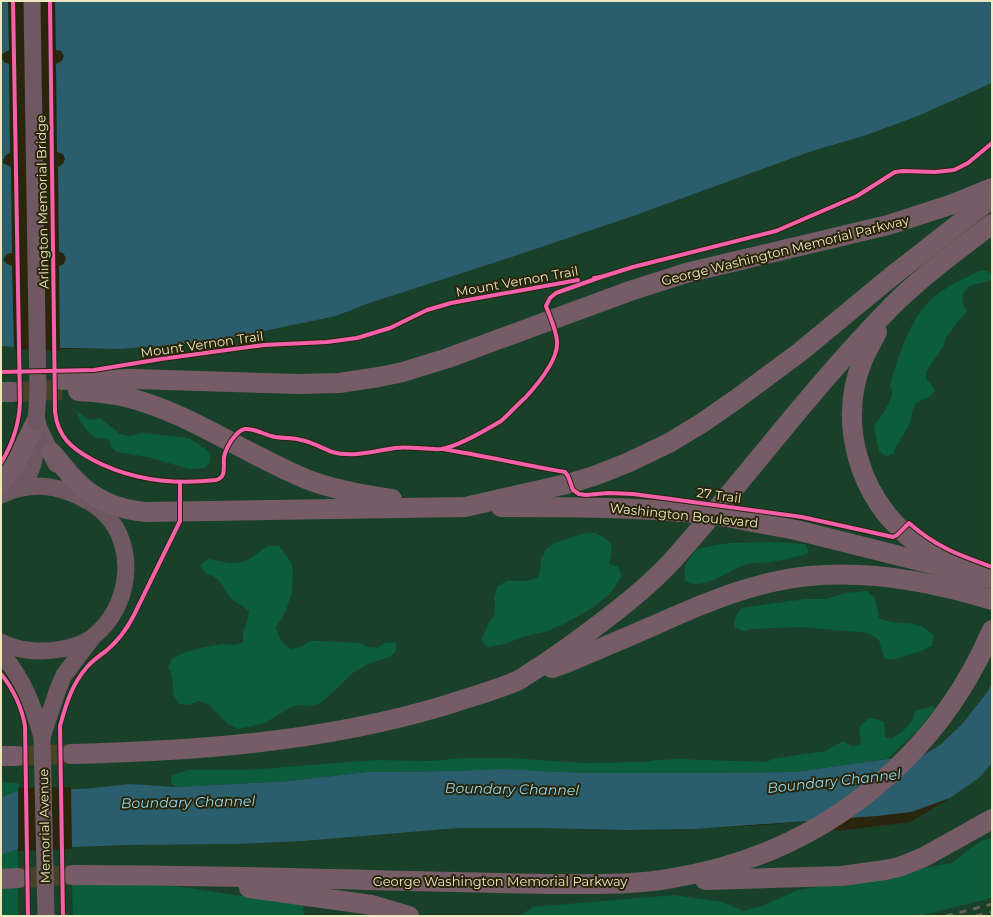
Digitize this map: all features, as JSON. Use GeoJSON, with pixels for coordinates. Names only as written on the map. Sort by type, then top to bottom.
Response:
{"type":"FeatureCollection","features":[{"type":"Feature","properties":{"kind":"highway","name":"George Washington Memorial Parkway"},"geometry":{"type":"LineString","coordinates":[[438,507],[350,492],[308,480],[183,418],[136,400],[62,385],[134,379],[299,384],[339,383],[380,377],[448,358],[630,291],[686,273],[888,225],[950,205],[992,188]]}},
{"type":"Feature","properties":{"kind":"highway"},"geometry":{"type":"LineString","coordinates":[[51,452],[76,481],[88,492],[116,506],[131,510],[151,512],[465,507],[571,483],[627,463],[669,443],[714,415],[778,369],[992,198]]}},
{"type":"Feature","properties":{"kind":"highway"},"geometry":{"type":"LineString","coordinates":[[518,680],[562,653],[643,590],[690,540],[841,362],[895,304],[924,277],[992,224]]}},
{"type":"Feature","properties":{"kind":"highway"},"geometry":{"type":"LineString","coordinates":[[895,304],[866,353],[858,375],[852,414],[856,454],[866,481],[872,492],[894,523],[924,547],[983,576]]}},
{"type":"Feature","properties":{"kind":"highway"},"geometry":{"type":"LineString","coordinates":[[1,483],[15,465],[36,422]]}},
{"type":"Feature","properties":{"kind":"highway","name":"Washington Boulevard"},"geometry":{"type":"LineString","coordinates":[[465,507],[601,507],[646,509],[727,517],[804,531],[930,564],[983,576]]}},
{"type":"Feature","properties":{"kind":"highway"},"geometry":{"type":"LineString","coordinates":[[108,518],[145,519],[171,512]]}},
{"type":"Feature","properties":{"kind":"highway"},"geometry":{"type":"LineString","coordinates":[[71,754],[122,753],[200,748],[314,736],[409,716],[465,699],[566,664],[703,604],[740,591],[773,582],[810,576],[853,575],[904,580],[968,593],[992,600]]}},
{"type":"Feature","properties":{"kind":"highway","name":"George Washington Memorial Parkway"},"geometry":{"type":"LineString","coordinates":[[72,875],[174,875],[522,884],[618,883],[672,879],[715,869],[771,851],[812,831],[845,811],[877,786],[908,756],[939,721],[953,702],[972,671],[992,630]]}},
{"type":"Feature","properties":{"kind":"highway"},"geometry":{"type":"LineString","coordinates":[[971,830],[992,811]]}},
{"type":"Feature","properties":{"kind":"highway"},"geometry":{"type":"LineString","coordinates":[[672,879],[711,880],[796,878],[871,873],[899,867],[938,850],[992,819]]}},
{"type":"Feature","properties":{"kind":"highway"},"geometry":{"type":"LineString","coordinates":[[174,875],[249,888],[372,905],[409,916]]}},
{"type":"Feature","properties":{"kind":"main road","name":"Arlington Memorial Bridge"},"geometry":{"type":"LineString","coordinates":[[20,487],[27,480],[34,463],[38,394],[32,1]]}},
{"type":"Feature","properties":{"kind":"main road"},"geometry":{"type":"LineString","coordinates":[[36,422],[64,480],[85,499]]}},
{"type":"Feature","properties":{"kind":"main road"},"geometry":{"type":"LineString","coordinates":[[1,495],[20,487],[39,486],[54,487],[85,499]]}},
{"type":"Feature","properties":{"kind":"main road","name":"Memorial Avenue"},"geometry":{"type":"LineString","coordinates":[[42,730],[64,675],[116,609],[124,585],[126,567],[124,551],[119,534],[100,509],[85,499]]}},
{"type":"Feature","properties":{"kind":"main road"},"geometry":{"type":"LineString","coordinates":[[1,642],[18,649],[49,651],[69,647],[93,637]]}},
{"type":"Feature","properties":{"kind":"main road","name":"Memorial Avenue"},"geometry":{"type":"LineString","coordinates":[[1,653],[14,669],[24,686],[42,730],[46,916]]}},
{"type":"Feature","properties":{"kind":"green space"},"geometry":{"type":"Polygon","coordinates":[[[992,83],[992,682],[988,691],[962,724],[940,745],[922,756],[887,759],[795,772],[367,772],[289,781],[177,787],[130,784],[83,789],[19,790],[1,797],[1,346],[64,349],[120,349],[213,342],[336,316],[367,304],[639,214],[812,151],[864,136],[918,116],[992,83]]]}},
{"type":"Feature","properties":{"kind":"green space"},"geometry":{"type":"Polygon","coordinates":[[[979,271],[986,271],[992,274],[992,280],[969,286],[963,294],[962,302],[967,312],[958,321],[945,339],[944,345],[926,372],[926,378],[935,390],[928,398],[915,405],[910,423],[893,454],[886,456],[879,451],[874,426],[890,401],[892,393],[890,383],[902,347],[912,325],[918,315],[934,297],[950,286],[979,271]]]}},
{"type":"Feature","properties":{"kind":"green space"},"geometry":{"type":"Polygon","coordinates":[[[76,410],[89,420],[100,418],[120,434],[129,436],[143,433],[188,438],[207,450],[210,456],[210,462],[205,468],[190,469],[147,457],[117,452],[111,447],[110,441],[94,437],[87,430],[81,422],[76,410]]]}},
{"type":"Feature","properties":{"kind":"green space"},"geometry":{"type":"Polygon","coordinates":[[[595,533],[603,537],[611,544],[609,564],[618,567],[622,576],[610,594],[592,608],[566,623],[548,631],[526,636],[505,644],[487,647],[481,641],[488,624],[494,616],[494,597],[498,586],[507,581],[528,581],[538,577],[541,568],[541,559],[546,549],[554,543],[581,534],[595,533]]]}},
{"type":"Feature","properties":{"kind":"green space"},"geometry":{"type":"Polygon","coordinates":[[[770,542],[805,544],[809,553],[780,560],[745,565],[716,579],[701,584],[693,584],[685,581],[685,565],[696,550],[730,543],[770,542]]]}},
{"type":"Feature","properties":{"kind":"green space"},"geometry":{"type":"Polygon","coordinates":[[[268,546],[279,546],[291,562],[293,571],[292,592],[286,610],[276,628],[283,643],[292,649],[301,647],[310,641],[359,643],[368,647],[377,648],[385,643],[396,642],[396,651],[390,657],[370,663],[354,672],[319,704],[308,706],[299,705],[289,708],[265,723],[238,729],[228,724],[208,704],[198,701],[189,705],[179,704],[174,696],[172,676],[168,667],[172,659],[189,651],[223,644],[234,645],[243,642],[243,631],[247,622],[249,611],[235,602],[219,580],[205,573],[200,565],[208,559],[230,563],[241,562],[268,546]]]}},
{"type":"Feature","properties":{"kind":"green space"},"geometry":{"type":"Polygon","coordinates":[[[867,591],[875,598],[879,618],[887,621],[921,626],[934,636],[932,646],[893,660],[884,658],[879,640],[872,635],[863,632],[803,627],[752,629],[743,631],[734,627],[735,618],[741,608],[805,599],[825,599],[846,593],[867,591]]]}},
{"type":"Feature","properties":{"kind":"green space"},"geometry":{"type":"Polygon","coordinates":[[[933,706],[935,709],[917,731],[887,759],[795,772],[616,773],[503,769],[367,772],[289,781],[177,787],[172,784],[171,781],[171,777],[173,775],[188,770],[248,770],[376,760],[431,761],[465,758],[510,758],[582,763],[644,762],[679,759],[765,762],[777,758],[826,751],[843,741],[851,746],[858,745],[860,744],[861,740],[859,730],[861,725],[869,718],[884,722],[885,737],[891,739],[910,724],[913,720],[915,711],[933,706]]]}},
{"type":"Feature","properties":{"kind":"green space"},"geometry":{"type":"Polygon","coordinates":[[[992,763],[992,916],[1,916],[1,853],[18,849],[304,841],[459,828],[627,830],[695,829],[805,821],[839,831],[910,822],[950,798],[979,778],[992,763]]]}},
{"type":"Feature","properties":{"kind":"green space"},"geometry":{"type":"Polygon","coordinates":[[[1,782],[17,783],[19,784],[19,790],[1,797],[1,782]]]}},
{"type":"Feature","properties":{"kind":"green space"},"geometry":{"type":"Polygon","coordinates":[[[985,839],[992,839],[992,898],[918,916],[520,916],[533,907],[674,895],[722,902],[743,911],[762,906],[798,890],[952,863],[969,849],[985,839]]]}},
{"type":"Feature","properties":{"kind":"green space"},"geometry":{"type":"Polygon","coordinates":[[[18,849],[18,872],[1,874],[1,852],[18,849]]]}},
{"type":"Feature","properties":{"kind":"green space"},"geometry":{"type":"Polygon","coordinates":[[[72,883],[154,883],[303,905],[304,916],[73,916],[72,883]]]}},
{"type":"Feature","properties":{"kind":"green space"},"geometry":{"type":"Polygon","coordinates":[[[18,884],[18,916],[1,916],[1,886],[18,884]]]}},
{"type":"Feature","properties":{"kind":"water"},"geometry":{"type":"Polygon","coordinates":[[[1,1],[992,1],[992,83],[918,116],[864,136],[812,151],[639,214],[367,304],[336,316],[213,342],[120,349],[13,347],[1,346],[1,1]]]}},
{"type":"Feature","properties":{"kind":"water","name":"Boundary Channel"},"geometry":{"type":"Polygon","coordinates":[[[992,682],[992,763],[979,778],[950,798],[911,812],[877,816],[695,829],[627,830],[459,828],[304,841],[18,849],[1,855],[1,797],[19,790],[83,789],[130,784],[177,787],[289,781],[367,772],[503,769],[616,773],[795,772],[887,759],[922,756],[940,745],[962,724],[988,691],[992,682]]]}},
{"type":"Feature","properties":{"kind":"pier"},"geometry":{"type":"Polygon","coordinates":[[[8,1],[55,1],[56,50],[61,51],[64,56],[62,61],[56,64],[57,152],[63,154],[65,159],[63,164],[58,167],[59,252],[63,253],[66,258],[64,264],[59,266],[60,351],[14,349],[12,266],[3,260],[7,254],[12,253],[11,167],[3,163],[6,155],[10,153],[9,64],[4,62],[1,58],[2,54],[9,50],[8,1]]]}},
{"type":"Feature","properties":{"kind":"pier"},"geometry":{"type":"Polygon","coordinates":[[[71,787],[72,849],[18,851],[18,788],[71,787]]]}},
{"type":"Feature","properties":{"kind":"tunnel"},"geometry":{"type":"LineString","coordinates":[[13,392],[62,390]]}},
{"type":"Feature","properties":{"kind":"tunnel"},"geometry":{"type":"LineString","coordinates":[[17,756],[71,754]]}},
{"type":"Feature","properties":{"kind":"tunnel"},"geometry":{"type":"LineString","coordinates":[[18,878],[72,875]]}},
{"type":"Feature","properties":{"kind":"railway"},"geometry":{"type":"LineString","coordinates":[[946,916],[992,904]]}},
{"type":"Feature","properties":{"kind":"railway"},"geometry":{"type":"LineString","coordinates":[[976,916],[992,912]]}},
{"type":"Feature","properties":{"kind":"cycle path"},"geometry":{"type":"LineString","coordinates":[[1,463],[14,434],[20,403],[13,1]]}},
{"type":"Feature","properties":{"kind":"cycle path","name":"Mount Vernon Trail"},"geometry":{"type":"LineString","coordinates":[[50,1],[55,412],[59,428],[67,441],[78,451],[93,460],[122,472],[153,479],[184,482],[216,480],[223,474],[224,457],[234,436],[241,430],[245,429],[255,430],[275,437],[305,441],[340,454],[355,454],[395,448],[448,448],[471,438],[501,421],[525,398],[546,372],[555,356],[557,341],[553,323],[546,306],[550,298],[556,293],[601,277]]}},
{"type":"Feature","properties":{"kind":"cycle path"},"geometry":{"type":"LineString","coordinates":[[594,278],[776,231],[857,196],[895,172],[935,172],[954,170],[968,163],[992,143]]}},
{"type":"Feature","properties":{"kind":"cycle path","name":"Mount Vernon Trail"},"geometry":{"type":"LineString","coordinates":[[1,372],[94,370],[264,345],[327,342],[357,338],[390,328],[427,310],[451,303],[578,280]]}},
{"type":"Feature","properties":{"kind":"cycle path","name":"27 Trail"},"geometry":{"type":"LineString","coordinates":[[443,449],[565,472],[573,490],[579,494],[633,494],[671,499],[802,517],[893,537],[909,523],[948,550],[992,567]]}},
{"type":"Feature","properties":{"kind":"cycle path"},"geometry":{"type":"LineString","coordinates":[[63,916],[60,726],[70,695],[77,680],[91,663],[118,639],[134,615],[180,521],[180,482]]}},
{"type":"Feature","properties":{"kind":"cycle path"},"geometry":{"type":"LineString","coordinates":[[1,674],[16,698],[22,712],[25,726],[28,916]]}}]}
